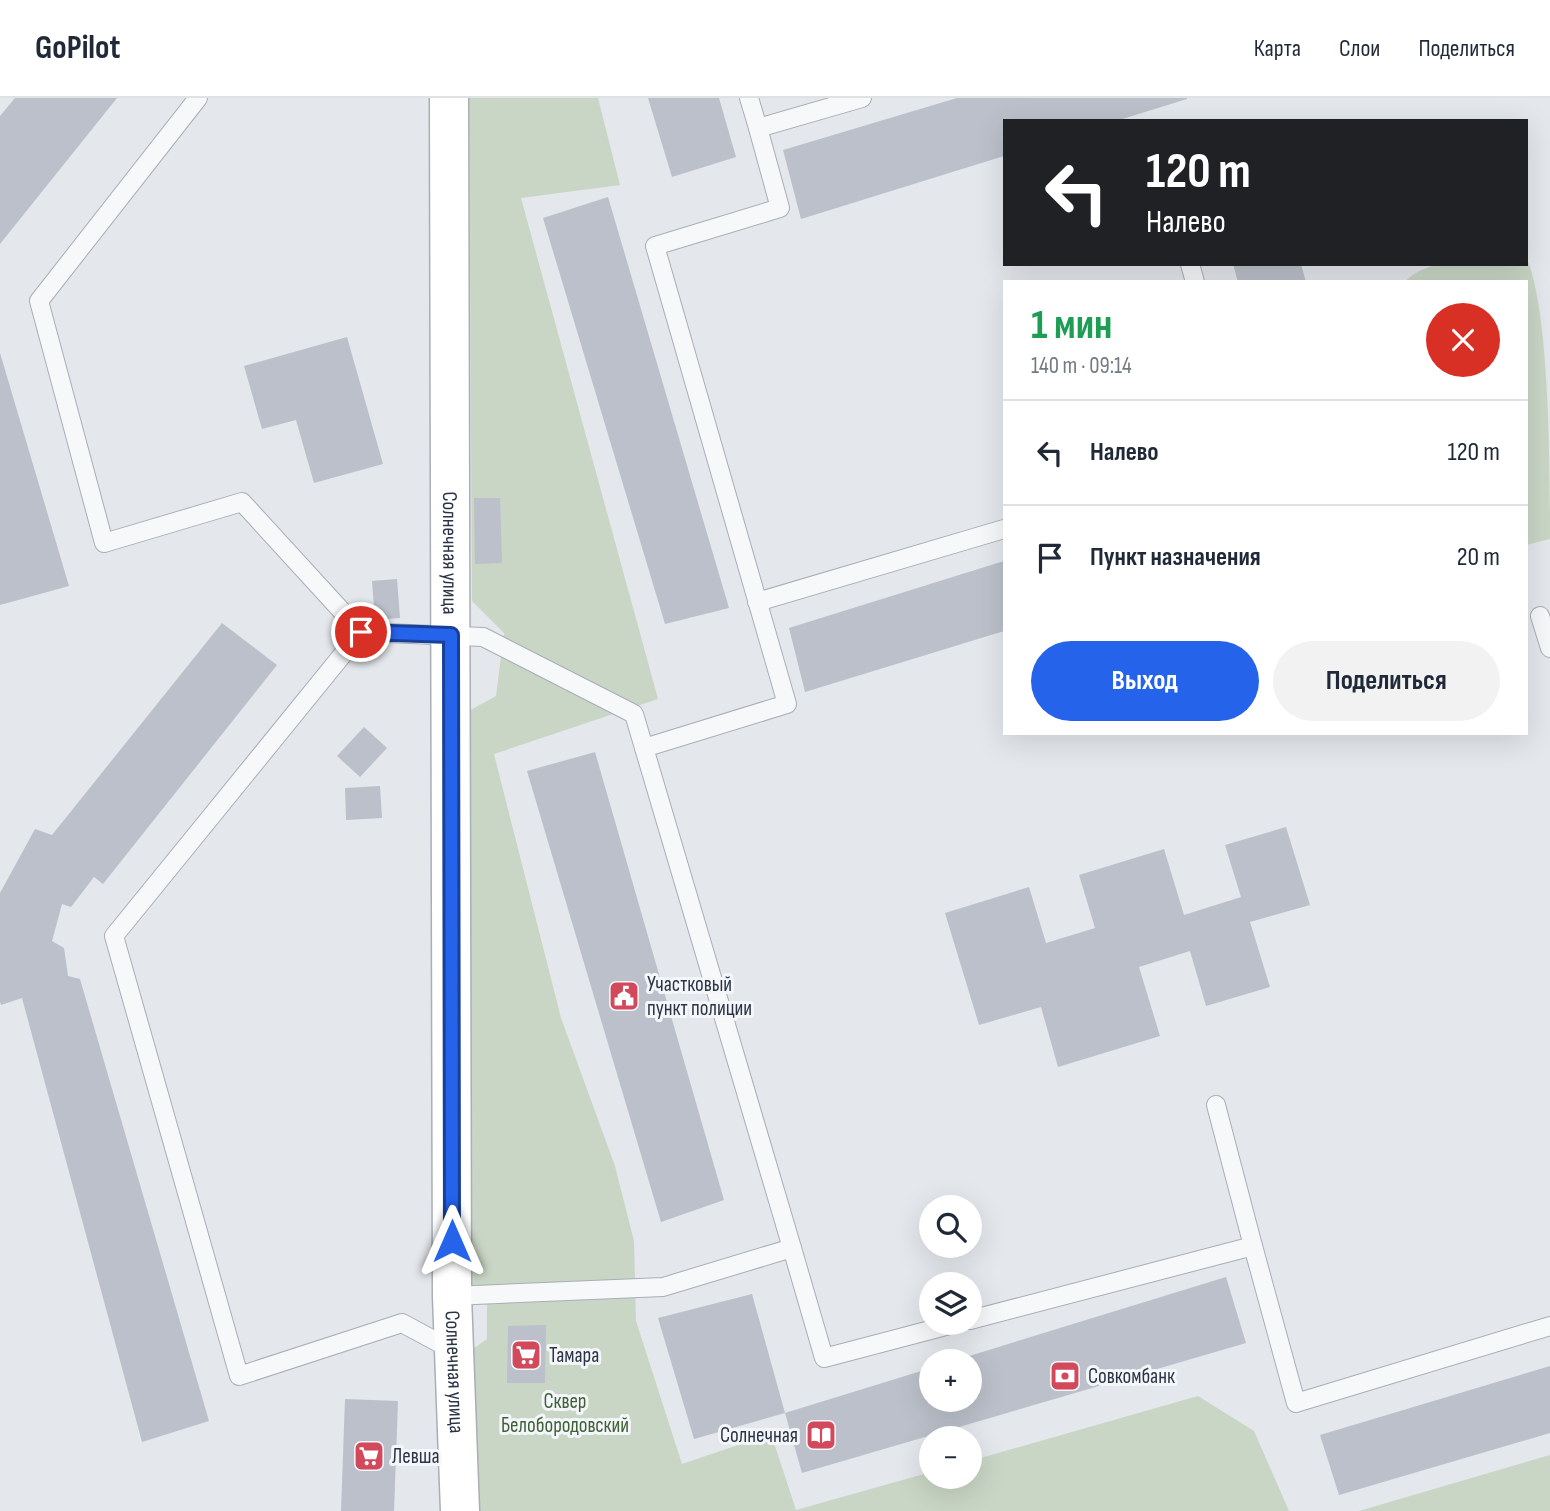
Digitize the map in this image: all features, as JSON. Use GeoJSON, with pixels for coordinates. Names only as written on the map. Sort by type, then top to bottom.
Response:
{"type":"FeatureCollection","features":[{"type":"Feature","properties":{"kind":"street","name":"Солнечная улица"},"geometry":{"type":"LineString","coordinates":[[449,98],[452,1296],[460,1511]]}},
{"type":"Feature","properties":{"kind":"lane"},"geometry":{"type":"LineString","coordinates":[[198,98],[39,301],[104,543],[242,502],[361,632],[483,637],[634,714],[824,1357],[919,1333]]}},
{"type":"Feature","properties":{"kind":"lane"},"geometry":{"type":"LineString","coordinates":[[644,748],[787,704],[655,246],[780,208],[749,98]]}},
{"type":"Feature","properties":{"kind":"lane"},"geometry":{"type":"LineString","coordinates":[[758,128],[862,98]]}},
{"type":"Feature","properties":{"kind":"lane"},"geometry":{"type":"LineString","coordinates":[[757,602],[1003,530]]}},
{"type":"Feature","properties":{"kind":"lane"},"geometry":{"type":"LineString","coordinates":[[1539,614],[1550,648]]}},
{"type":"Feature","properties":{"kind":"lane"},"geometry":{"type":"LineString","coordinates":[[361,632],[114,936],[239,1376],[402,1324],[454,1351]]}},
{"type":"Feature","properties":{"kind":"lane"},"geometry":{"type":"LineString","coordinates":[[1216,1105],[1296,1403],[1550,1326]]}},
{"type":"Feature","properties":{"kind":"lane"},"geometry":{"type":"LineString","coordinates":[[982,1317],[1252,1246]]}},
{"type":"Feature","properties":{"kind":"lane"},"geometry":{"type":"LineString","coordinates":[[452,1296],[663,1287],[792,1248]]}},
{"type":"Feature","properties":{"kind":"green space","name":"Сквер Белобородовский"},"geometry":{"type":"Polygon","coordinates":[[[469,98],[598,98],[620,185],[521,198],[658,699],[494,754],[561,1018],[615,1166],[634,1241],[636,1321],[682,1464],[771,1434],[796,1510],[919,1475],[919,1489],[982,1489],[982,1458],[1198,1396],[1254,1431],[1289,1511],[472,1511],[467,1353],[487,1339],[487,1305],[462,1288],[467,712],[496,696],[504,633],[472,601],[469,98]]]}},
{"type":"Feature","properties":{"kind":"green space"},"geometry":{"type":"Polygon","coordinates":[[[1528,263],[1540,313],[1544,351],[1549,434],[1550,539],[1528,544],[1528,280],[1407,280],[1430,267],[1528,266],[1528,263]]]}},
{"type":"Feature","properties":{"kind":"green space"},"geometry":{"type":"Polygon","coordinates":[[[1550,1455],[1550,1511],[1359,1511],[1550,1455]]]}},
{"type":"Feature","properties":{"kind":"building"},"geometry":{"type":"Polygon","coordinates":[[[15,98],[117,98],[0,244],[0,116],[15,98]]]}},
{"type":"Feature","properties":{"kind":"building"},"geometry":{"type":"Polygon","coordinates":[[[648,98],[719,98],[736,157],[672,177],[648,98]]]}},
{"type":"Feature","properties":{"kind":"building"},"geometry":{"type":"Polygon","coordinates":[[[957,98],[1187,98],[1122,119],[1003,119],[1003,156],[801,219],[783,150],[957,98]]]}},
{"type":"Feature","properties":{"kind":"building"},"geometry":{"type":"Polygon","coordinates":[[[608,197],[729,608],[665,624],[543,218],[608,197]]]}},
{"type":"Feature","properties":{"kind":"building"},"geometry":{"type":"Polygon","coordinates":[[[1234,266],[1302,266],[1305,280],[1237,280],[1234,266]]]}},
{"type":"Feature","properties":{"kind":"building"},"geometry":{"type":"Polygon","coordinates":[[[347,337],[383,464],[314,483],[296,420],[262,429],[244,366],[347,337]]]}},
{"type":"Feature","properties":{"kind":"building"},"geometry":{"type":"Polygon","coordinates":[[[0,353],[69,586],[0,605],[0,353]]]}},
{"type":"Feature","properties":{"kind":"building"},"geometry":{"type":"Polygon","coordinates":[[[474,498],[500,498],[502,563],[475,564],[474,498]]]}},
{"type":"Feature","properties":{"kind":"building"},"geometry":{"type":"Polygon","coordinates":[[[1003,561],[1003,631],[805,692],[789,628],[1003,561]]]}},
{"type":"Feature","properties":{"kind":"building"},"geometry":{"type":"Polygon","coordinates":[[[397,579],[400,618],[375,620],[372,581],[397,579]]]}},
{"type":"Feature","properties":{"kind":"building"},"geometry":{"type":"Polygon","coordinates":[[[222,623],[277,665],[103,884],[94,877],[71,907],[62,904],[52,941],[64,948],[68,976],[80,979],[209,1421],[142,1442],[22,998],[1,1005],[0,1002],[0,893],[35,829],[52,835],[222,623]]]}},
{"type":"Feature","properties":{"kind":"building"},"geometry":{"type":"Polygon","coordinates":[[[364,727],[387,748],[360,777],[337,756],[364,727]]]}},
{"type":"Feature","properties":{"kind":"building"},"geometry":{"type":"Polygon","coordinates":[[[595,752],[724,1200],[661,1222],[527,771],[595,752]]]}},
{"type":"Feature","properties":{"kind":"building"},"geometry":{"type":"Polygon","coordinates":[[[380,786],[382,818],[346,820],[345,788],[380,786]]]}},
{"type":"Feature","properties":{"kind":"building"},"geometry":{"type":"Polygon","coordinates":[[[1286,827],[1310,905],[1250,922],[1270,987],[1206,1006],[1190,951],[1139,967],[1160,1036],[1058,1067],[1041,1007],[979,1025],[945,913],[1029,887],[1046,943],[1095,928],[1079,875],[1164,849],[1184,915],[1241,897],[1225,845],[1286,827]]]}},
{"type":"Feature","properties":{"kind":"building"},"geometry":{"type":"Polygon","coordinates":[[[1226,1277],[1246,1343],[963,1426],[919,1426],[919,1439],[802,1473],[785,1413],[919,1372],[919,1412],[982,1412],[982,1352],[1226,1277]]]}},
{"type":"Feature","properties":{"kind":"building"},"geometry":{"type":"Polygon","coordinates":[[[752,1294],[785,1413],[694,1439],[658,1318],[752,1294]]]}},
{"type":"Feature","properties":{"kind":"building","name":"Тамара"},"geometry":{"type":"Polygon","coordinates":[[[546,1325],[545,1383],[507,1383],[508,1326],[546,1325]]]}},
{"type":"Feature","properties":{"kind":"building"},"geometry":{"type":"Polygon","coordinates":[[[1550,1366],[1550,1433],[1339,1495],[1320,1435],[1550,1366]]]}},
{"type":"Feature","properties":{"kind":"building","name":"Левша"},"geometry":{"type":"Polygon","coordinates":[[[345,1399],[398,1401],[394,1511],[341,1511],[345,1399]]]}},
{"type":"Feature","properties":{"kind":"place","name":"Участковый пункт полиции"},"geometry":{"type":"Point","coordinates":[624,996]}},
{"type":"Feature","properties":{"kind":"place","name":"Тамара"},"geometry":{"type":"Point","coordinates":[526,1355]}},
{"type":"Feature","properties":{"kind":"place","name":"Совкомбанк"},"geometry":{"type":"Point","coordinates":[1065,1376]}},
{"type":"Feature","properties":{"kind":"place","name":"Солнечная"},"geometry":{"type":"Point","coordinates":[821,1435]}},
{"type":"Feature","properties":{"kind":"place","name":"Левша"},"geometry":{"type":"Point","coordinates":[369,1456]}},
{"type":"Feature","properties":{"kind":"route"},"geometry":{"type":"LineString","coordinates":[[361,632],[451,635],[452,1241]]}}]}
